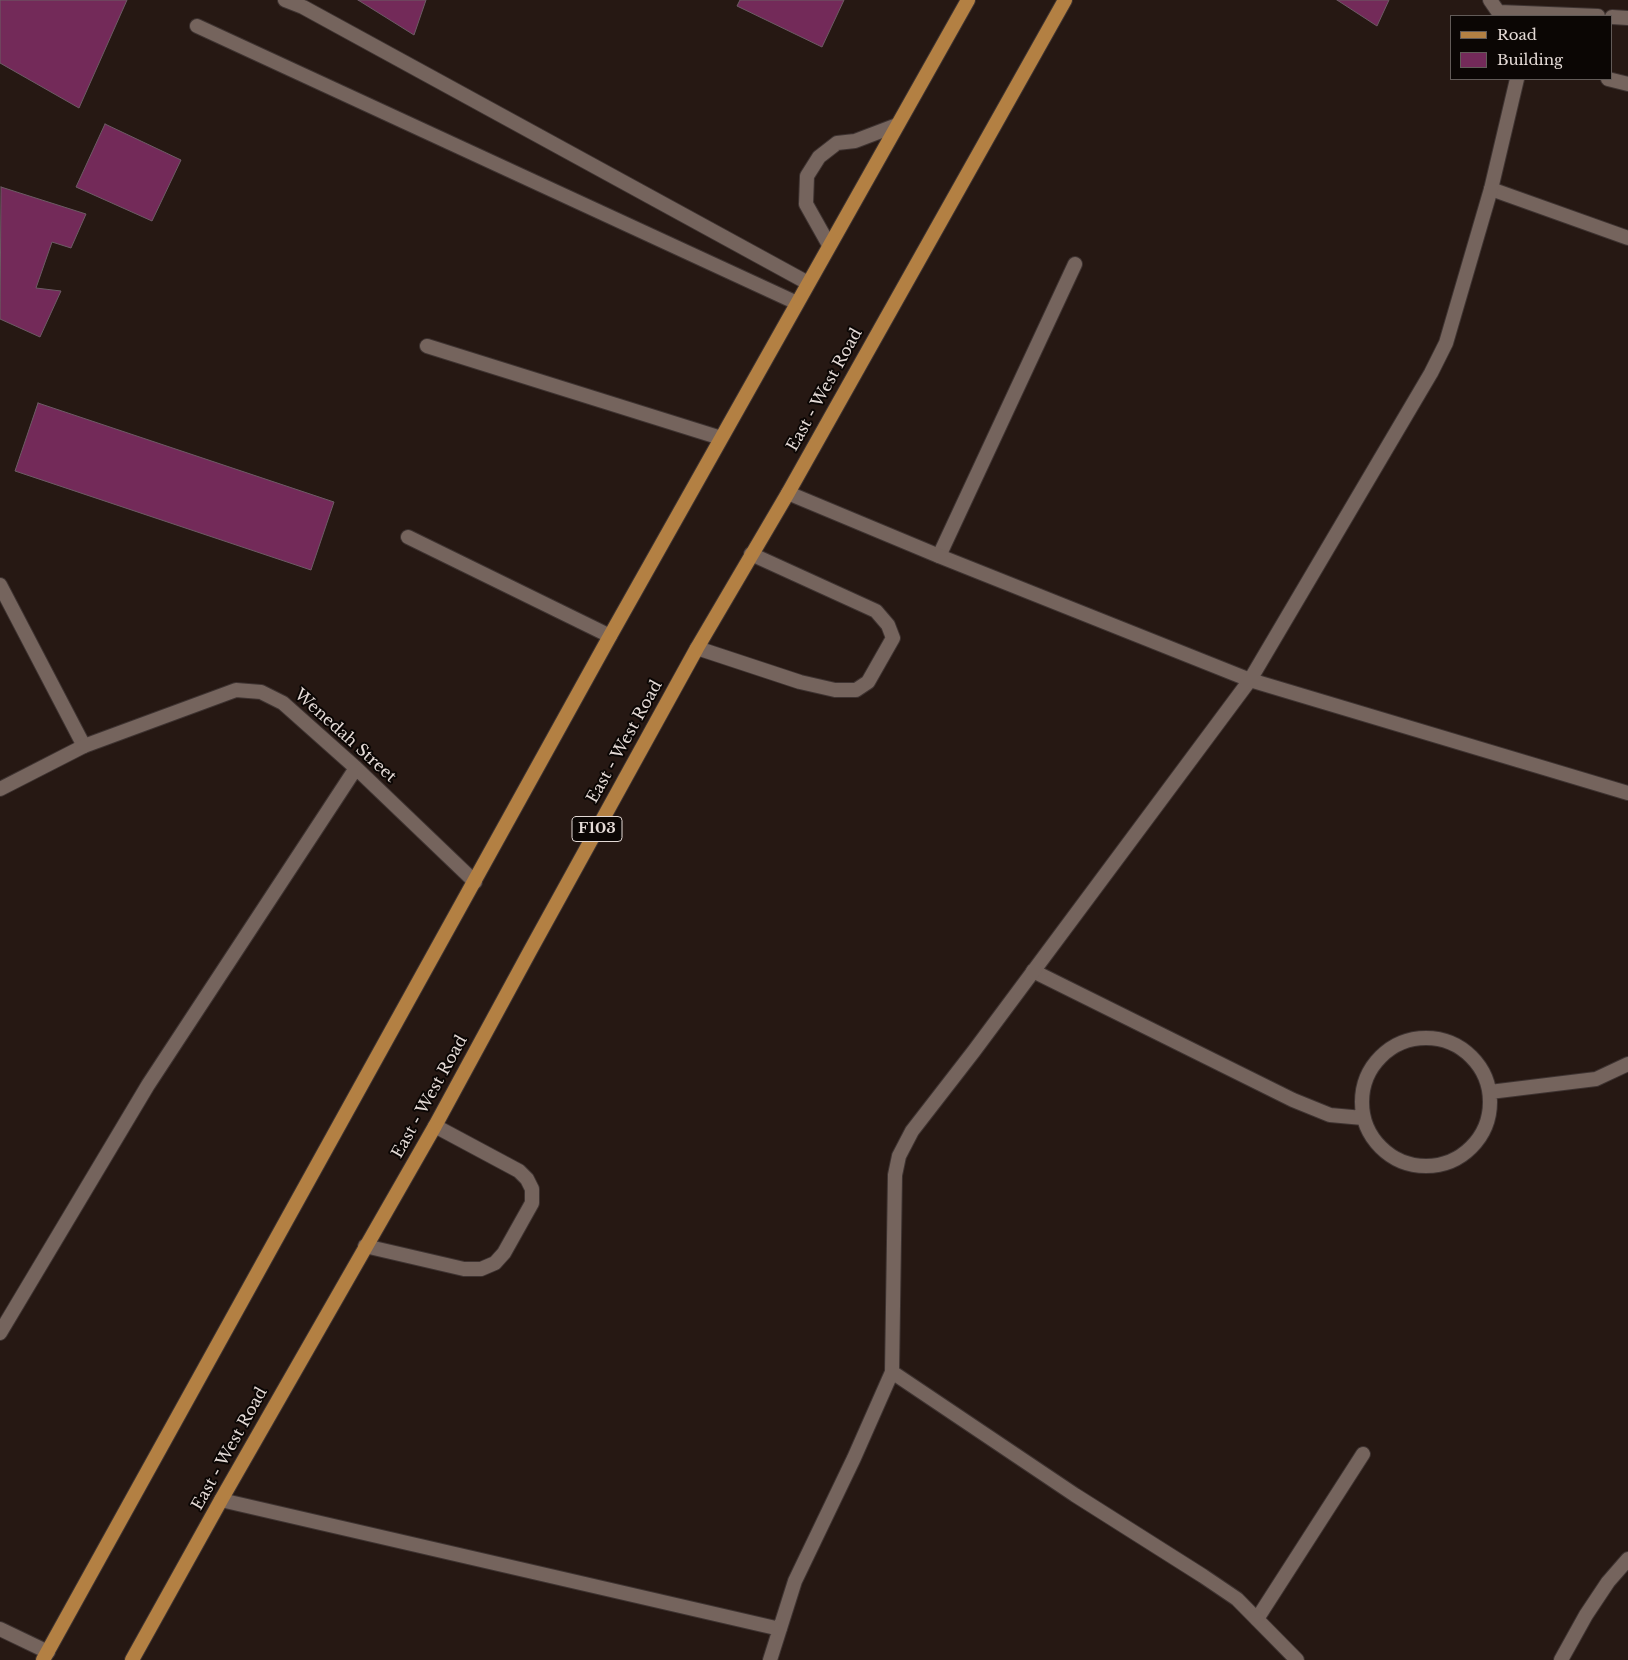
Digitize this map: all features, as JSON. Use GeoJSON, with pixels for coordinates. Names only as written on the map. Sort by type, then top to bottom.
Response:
{"type":"FeatureCollection","features":[{"type":"Feature","properties":{"kind":"main road"},"geometry":{"type":"LineString","coordinates":[[46,1656],[610,636],[968,0]]}},
{"type":"Feature","properties":{"kind":"main road","name":"East - West Road"},"geometry":{"type":"LineString","coordinates":[[132,1660],[365,1246],[435,1126],[697,648],[788,493],[1065,0]]}},
{"type":"Feature","properties":{"kind":"street"},"geometry":{"type":"LineString","coordinates":[[285,0],[303,7],[808,282]]}},
{"type":"Feature","properties":{"kind":"street"},"geometry":{"type":"LineString","coordinates":[[1490,0],[1500,14],[1549,15]]}},
{"type":"Feature","properties":{"kind":"street"},"geometry":{"type":"LineString","coordinates":[[1613,17],[1628,18]]}},
{"type":"Feature","properties":{"kind":"street"},"geometry":{"type":"LineString","coordinates":[[197,26],[797,303]]}},
{"type":"Feature","properties":{"kind":"street"},"geometry":{"type":"LineString","coordinates":[[770,1660],[795,1581],[854,1458],[892,1372],[895,1175],[899,1156],[912,1131],[1250,680],[1432,373],[1446,343],[1491,189],[1517,80]]}},
{"type":"Feature","properties":{"kind":"street"},"geometry":{"type":"LineString","coordinates":[[1612,80],[1628,84]]}},
{"type":"Feature","properties":{"kind":"street"},"geometry":{"type":"LineString","coordinates":[[830,245],[806,204],[807,176],[818,157],[837,143],[855,141],[897,125]]}},
{"type":"Feature","properties":{"kind":"street"},"geometry":{"type":"LineString","coordinates":[[1491,189],[1628,238]]}},
{"type":"Feature","properties":{"kind":"street"},"geometry":{"type":"LineString","coordinates":[[939,556],[1075,264]]}},
{"type":"Feature","properties":{"kind":"street"},"geometry":{"type":"LineString","coordinates":[[427,346],[722,438]]}},
{"type":"Feature","properties":{"kind":"street"},"geometry":{"type":"LineString","coordinates":[[788,493],[939,556],[1250,680],[1628,792]]}},
{"type":"Feature","properties":{"kind":"street"},"geometry":{"type":"LineString","coordinates":[[408,537],[610,636]]}},
{"type":"Feature","properties":{"kind":"street"},"geometry":{"type":"LineString","coordinates":[[697,648],[800,682],[836,690],[856,690],[868,682],[893,638],[888,625],[876,611],[751,554]]}},
{"type":"Feature","properties":{"kind":"street"},"geometry":{"type":"LineString","coordinates":[[0,585],[84,746]]}},
{"type":"Feature","properties":{"kind":"street","name":"Wenedah Street"},"geometry":{"type":"LineString","coordinates":[[0,789],[84,746],[236,690],[260,692],[283,703],[356,768],[475,882]]}},
{"type":"Feature","properties":{"kind":"street"},"geometry":{"type":"LineString","coordinates":[[0,1333],[148,1085],[356,768]]}},
{"type":"Feature","properties":{"kind":"street"},"geometry":{"type":"LineString","coordinates":[[1033,971],[1292,1100],[1330,1115],[1363,1118]]}},
{"type":"Feature","properties":{"kind":"street"},"geometry":{"type":"LineString","coordinates":[[1428,1037],[1456,1045],[1479,1064],[1490,1092],[1490,1108],[1486,1124],[1478,1139],[1468,1150],[1454,1160],[1438,1165],[1406,1164],[1391,1156],[1379,1146],[1369,1133],[1363,1118],[1362,1088],[1375,1061],[1399,1043],[1428,1037]]}},
{"type":"Feature","properties":{"kind":"street"},"geometry":{"type":"LineString","coordinates":[[1490,1092],[1596,1079],[1628,1064]]}},
{"type":"Feature","properties":{"kind":"street"},"geometry":{"type":"LineString","coordinates":[[365,1246],[464,1269],[481,1269],[494,1263],[504,1253],[532,1202],[532,1189],[527,1179],[519,1171],[435,1126]]}},
{"type":"Feature","properties":{"kind":"street"},"geometry":{"type":"LineString","coordinates":[[892,1372],[1075,1495],[1237,1599],[1297,1660]]}},
{"type":"Feature","properties":{"kind":"street"},"geometry":{"type":"LineString","coordinates":[[1257,1619],[1363,1454]]}},
{"type":"Feature","properties":{"kind":"street"},"geometry":{"type":"LineString","coordinates":[[221,1500],[780,1629]]}},
{"type":"Feature","properties":{"kind":"street"},"geometry":{"type":"LineString","coordinates":[[1561,1660],[1586,1615],[1608,1582],[1628,1559]]}},
{"type":"Feature","properties":{"kind":"street"},"geometry":{"type":"LineString","coordinates":[[0,1629],[46,1656]]}},
{"type":"Feature","properties":{"kind":"building"},"geometry":{"type":"Polygon","coordinates":[[[0,0],[127,0],[79,108],[0,63],[0,0]]]}},
{"type":"Feature","properties":{"kind":"building"},"geometry":{"type":"Polygon","coordinates":[[[358,0],[426,0],[414,35],[358,0]]]}},
{"type":"Feature","properties":{"kind":"building"},"geometry":{"type":"Polygon","coordinates":[[[740,0],[844,0],[822,47],[737,6],[740,0]]]}},
{"type":"Feature","properties":{"kind":"building"},"geometry":{"type":"Polygon","coordinates":[[[1337,0],[1389,0],[1377,26],[1337,0]]]}},
{"type":"Feature","properties":{"kind":"building"},"geometry":{"type":"Polygon","coordinates":[[[105,124],[181,160],[152,221],[76,187],[105,124]]]}},
{"type":"Feature","properties":{"kind":"building"},"geometry":{"type":"Polygon","coordinates":[[[1,187],[86,214],[71,248],[52,242],[36,288],[61,291],[40,337],[0,319],[1,187]]]}},
{"type":"Feature","properties":{"kind":"building"},"geometry":{"type":"Polygon","coordinates":[[[38,403],[334,502],[311,570],[15,471],[38,403]]]}}]}
